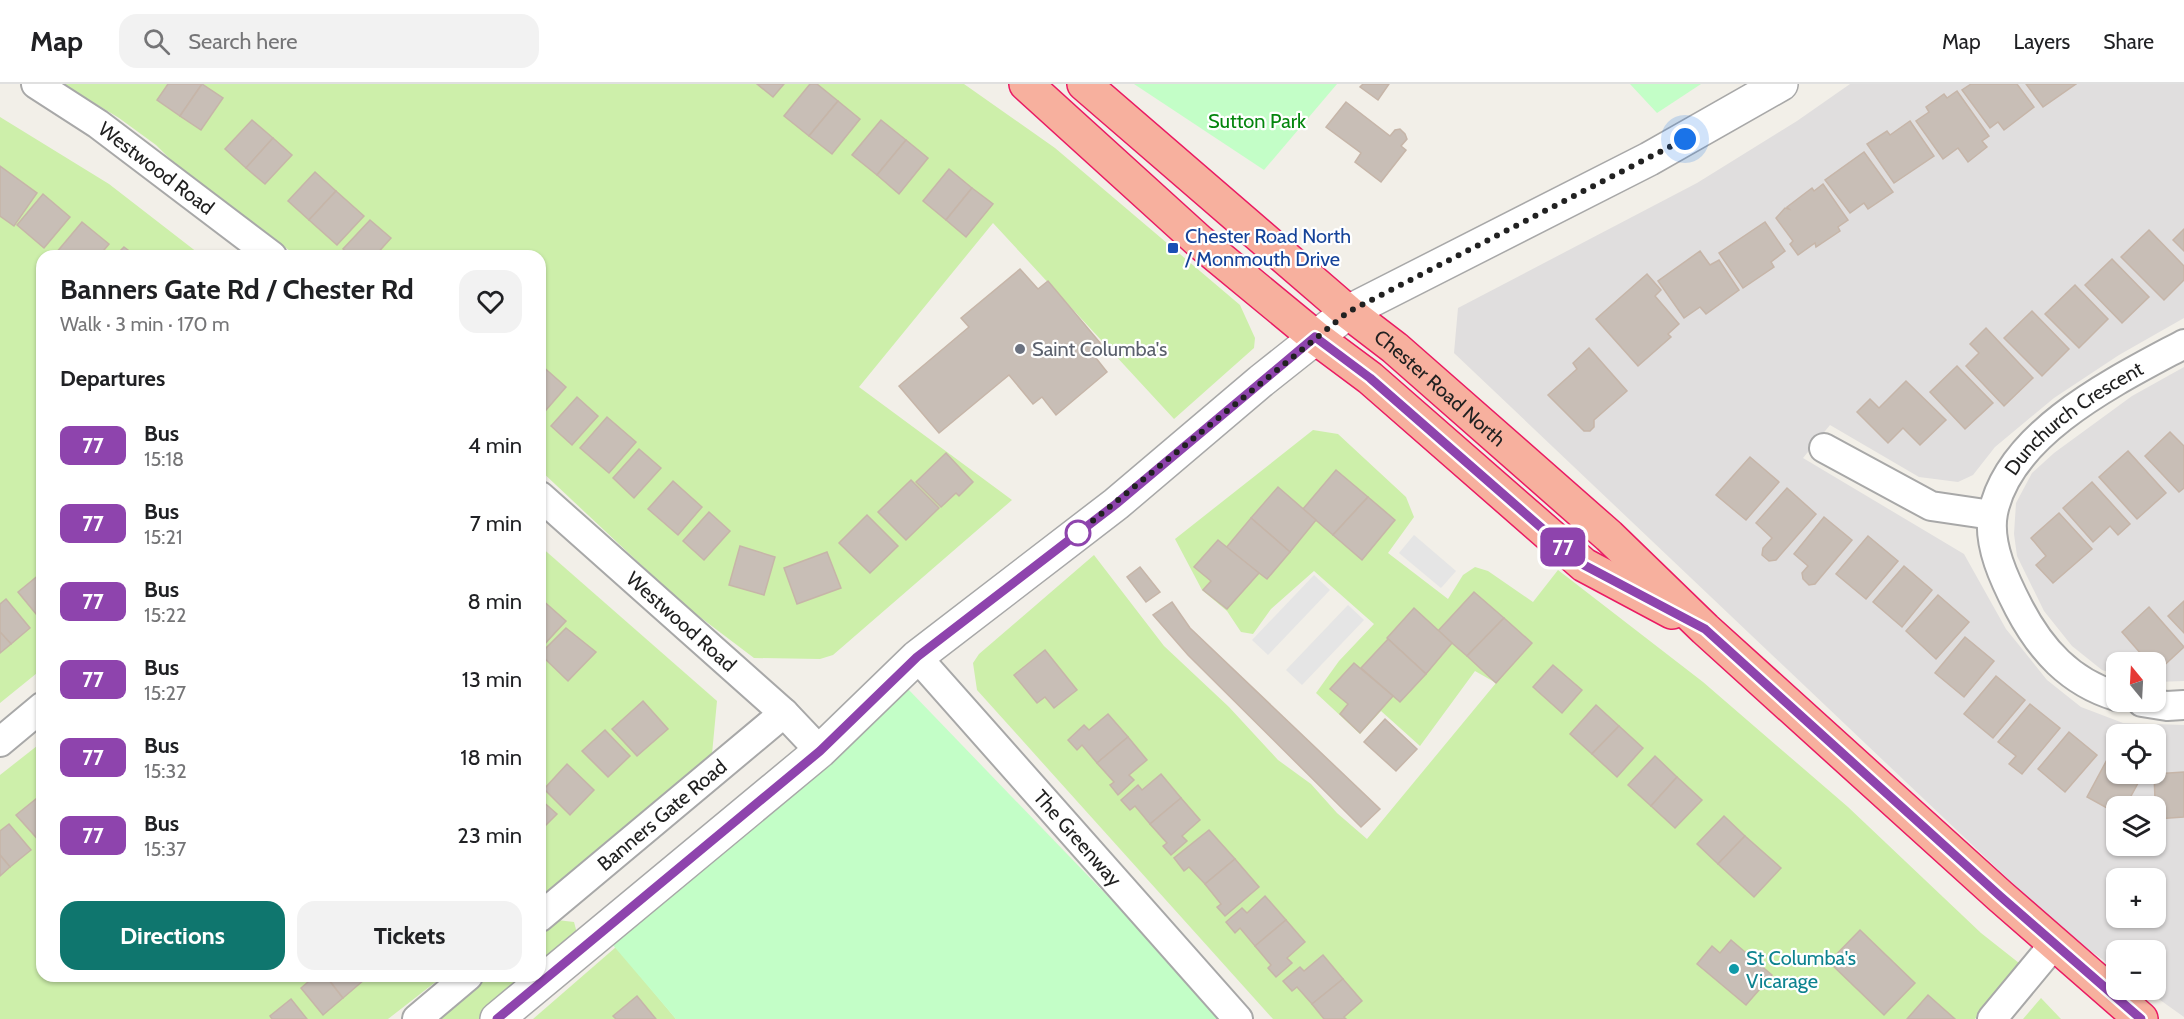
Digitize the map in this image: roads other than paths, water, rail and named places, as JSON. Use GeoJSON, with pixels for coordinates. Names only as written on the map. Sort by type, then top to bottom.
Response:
{"type":"FeatureCollection","features":[{"type":"Feature","properties":{"kind":"highway","name":"Chester Road North"},"geometry":{"type":"LineString","coordinates":[[1026,84],[1200,242],[1315,337],[1370,378],[1584,565],[1705,629]]}},
{"type":"Feature","properties":{"kind":"highway","name":"Chester Road North"},"geometry":{"type":"LineString","coordinates":[[1084,84],[1348,312],[1395,348],[1591,521],[1705,629],[2141,1019]]}},
{"type":"Feature","properties":{"kind":"street","name":"Westwood Road"},"geometry":{"type":"LineString","coordinates":[[36,84],[98,124],[264,250]]}},
{"type":"Feature","properties":{"kind":"street"},"geometry":{"type":"LineString","coordinates":[[546,978],[820,751],[917,657],[1116,504],[1348,312],[1648,159],[1781,84]]}},
{"type":"Feature","properties":{"kind":"street","name":"Dunchurch Crescent"},"geometry":{"type":"LineString","coordinates":[[2106,693],[2095,690],[2069,674],[2048,653],[2031,630],[2010,591],[1996,555],[1992,515],[2004,478],[2033,441],[2094,396],[2184,344]]}},
{"type":"Feature","properties":{"kind":"street"},"geometry":{"type":"LineString","coordinates":[[1824,448],[1931,506],[1992,515]]}},
{"type":"Feature","properties":{"kind":"street","name":"Westwood Road"},"geometry":{"type":"LineString","coordinates":[[546,501],[784,713],[820,751]]}},
{"type":"Feature","properties":{"kind":"street","name":"The Greenway"},"geometry":{"type":"LineString","coordinates":[[917,657],[1238,1019]]}},
{"type":"Feature","properties":{"kind":"street"},"geometry":{"type":"LineString","coordinates":[[2166,706],[2184,705]]}},
{"type":"Feature","properties":{"kind":"street"},"geometry":{"type":"LineString","coordinates":[[0,742],[36,712]]}},
{"type":"Feature","properties":{"kind":"street","name":"Banners Gate Road"},"geometry":{"type":"LineString","coordinates":[[546,912],[784,713]]}},
{"type":"Feature","properties":{"kind":"street"},"geometry":{"type":"LineString","coordinates":[[1992,1019],[2055,944]]}},
{"type":"Feature","properties":{"kind":"street"},"geometry":{"type":"LineString","coordinates":[[417,1019],[461,982]]}},
{"type":"Feature","properties":{"kind":"street"},"geometry":{"type":"LineString","coordinates":[[497,1019],[542,982]]}},
{"type":"Feature","properties":{"kind":"place","name":"Chester Road North / Monmouth Drive"},"geometry":{"type":"Point","coordinates":[1173,248]}},
{"type":"Feature","properties":{"kind":"place","name":"Saint Columba's"},"geometry":{"type":"Point","coordinates":[1020,349]}},
{"type":"Feature","properties":{"kind":"place","name":"St Columba's Vicarage"},"geometry":{"type":"Point","coordinates":[1734,969]}},
{"type":"Feature","properties":{"kind":"park label","name":"Sutton Park"},"geometry":{"type":"Point","coordinates":[1257,121]}}]}
